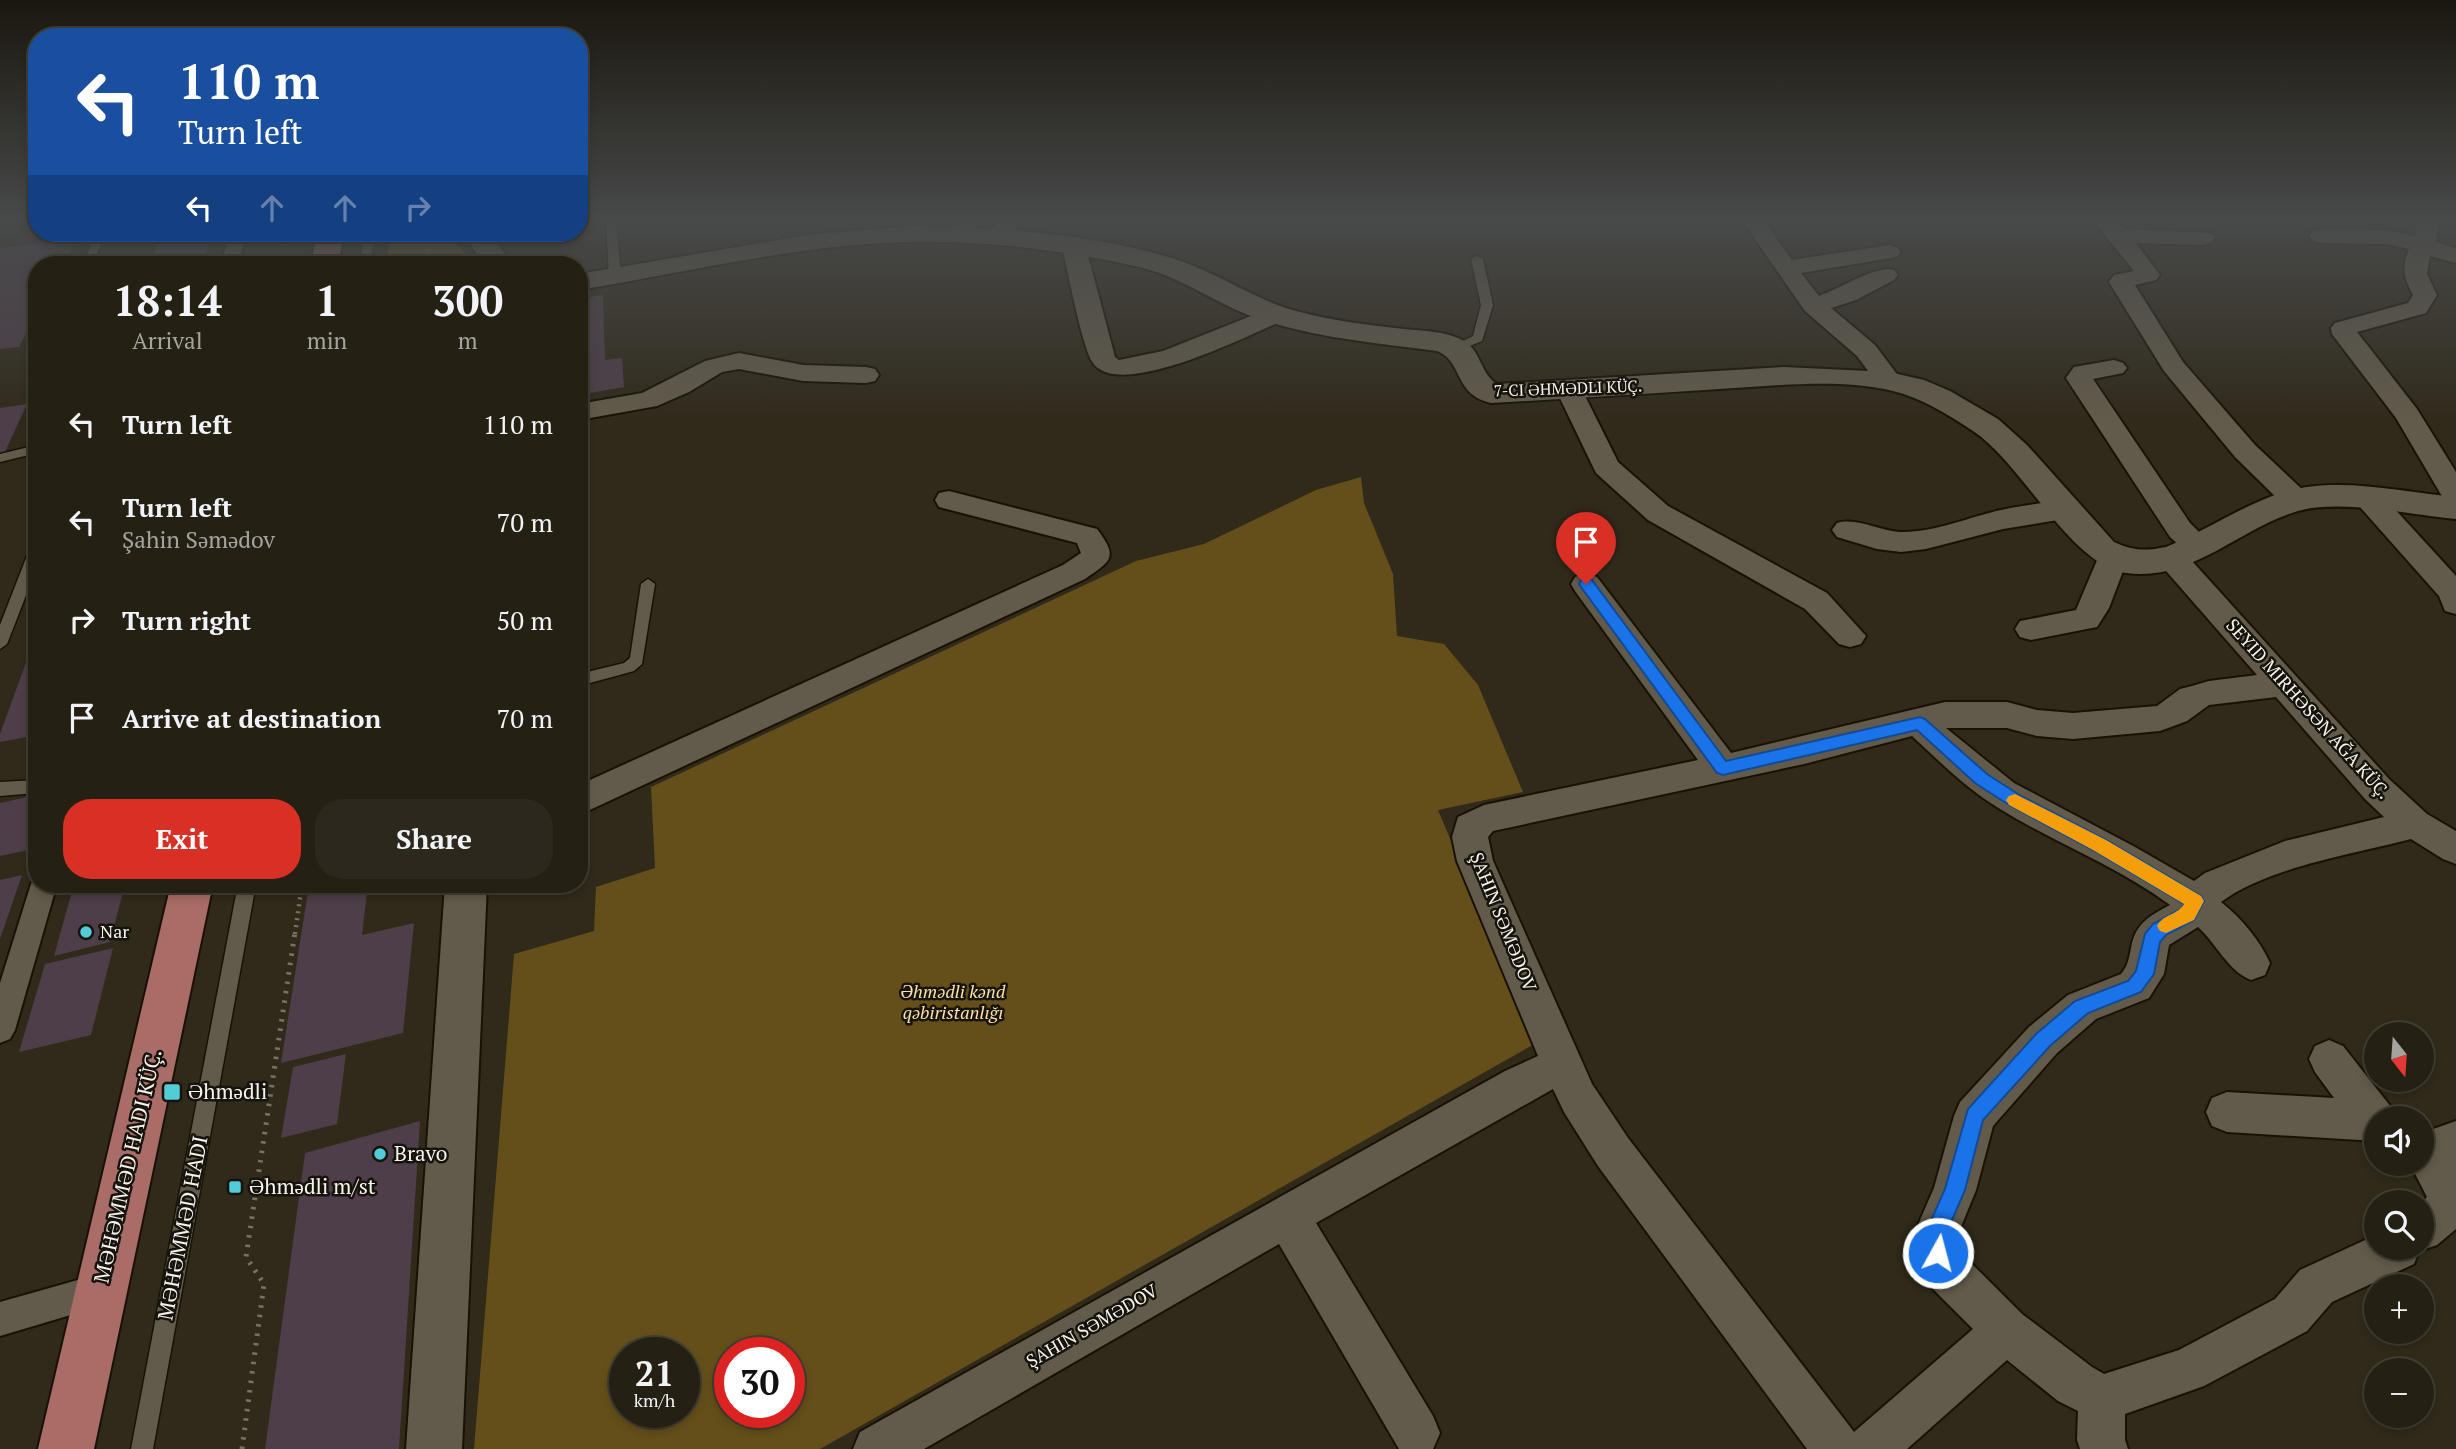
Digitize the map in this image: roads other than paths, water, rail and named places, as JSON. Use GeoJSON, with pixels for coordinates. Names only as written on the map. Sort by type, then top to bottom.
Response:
{"type":"FeatureCollection","features":[{"type":"Feature","properties":{"kind":"main road","name":"MƏHƏMMƏD HADI KÜÇ."},"geometry":{"type":"LineString","coordinates":[[66,1449],[189,893]]}},
{"type":"Feature","properties":{"kind":"street"},"geometry":{"type":"LineString","coordinates":[[1084,287],[1103,359],[1109,366],[1117,368],[1188,350],[1275,315]]}},
{"type":"Feature","properties":{"kind":"street"},"geometry":{"type":"LineString","coordinates":[[1211,287],[1275,315],[1328,327],[1457,347]]}},
{"type":"Feature","properties":{"kind":"street"},"geometry":{"type":"LineString","coordinates":[[1800,287],[1814,306],[1873,356],[1882,366],[1889,381]]}},
{"type":"Feature","properties":{"kind":"street"},"geometry":{"type":"LineString","coordinates":[[1814,306],[1847,295],[1858,287]]}},
{"type":"Feature","properties":{"kind":"street"},"geometry":{"type":"LineString","coordinates":[[2124,287],[2173,366],[2245,451],[2296,500]]}},
{"type":"Feature","properties":{"kind":"street"},"geometry":{"type":"LineString","coordinates":[[2421,287],[2425,295],[2417,308],[2344,328],[2345,334],[2408,415],[2456,496]]}},
{"type":"Feature","properties":{"kind":"street","name":"7-CI ƏHMƏDLI KÜÇ."},"geometry":{"type":"LineString","coordinates":[[1457,347],[1463,352],[1474,383],[1491,394],[1784,376],[1889,381],[1940,398],[1987,426],[2016,452],[2066,510],[2113,558]]}},
{"type":"Feature","properties":{"kind":"street"},"geometry":{"type":"LineString","coordinates":[[588,410],[648,400],[680,386],[713,366],[739,361],[803,373],[866,375]]}},
{"type":"Feature","properties":{"kind":"street","name":"SEYID MIRHƏSƏN AĞA KÜÇ."},"geometry":{"type":"LineString","coordinates":[[2114,368],[2083,373],[2079,378],[2180,530],[2184,552],[2286,684],[2377,789],[2415,824],[2456,849]]}},
{"type":"Feature","properties":{"kind":"street"},"geometry":{"type":"LineString","coordinates":[[1569,390],[1606,467],[1658,513],[1816,601],[1850,636]]}},
{"type":"Feature","properties":{"kind":"street"},"geometry":{"type":"LineString","coordinates":[[588,797],[1074,572],[1096,557],[1095,547],[1087,536],[949,500]]}},
{"type":"Feature","properties":{"kind":"street"},"geometry":{"type":"LineString","coordinates":[[2031,629],[2087,618],[2094,608],[2113,558],[2126,562],[2184,552],[2296,500],[2370,500],[2456,508]]}},
{"type":"Feature","properties":{"kind":"street"},"geometry":{"type":"LineString","coordinates":[[2370,500],[2453,592],[2456,603]]}},
{"type":"Feature","properties":{"kind":"street"},"geometry":{"type":"LineString","coordinates":[[1847,530],[1877,539],[1901,542],[1926,539],[2003,519],[2066,510]]}},
{"type":"Feature","properties":{"kind":"street"},"geometry":{"type":"LineString","coordinates":[[1586,584],[1723,768]]}},
{"type":"Feature","properties":{"kind":"street","name":"ŞAHIN SƏMƏDOV"},"geometry":{"type":"LineString","coordinates":[[877,1449],[1519,1084],[1562,1065],[1475,861],[1470,837],[1471,827],[1484,819],[1723,768],[1945,715],[2007,715],[2037,723],[2073,726],[2160,718],[2175,712],[2192,698],[2209,693],[2286,684]]}},
{"type":"Feature","properties":{"kind":"street"},"geometry":{"type":"LineString","coordinates":[[1920,723],[1981,778],[2015,800],[2195,901],[2224,927],[2251,963]]}},
{"type":"Feature","properties":{"kind":"street"},"geometry":{"type":"LineString","coordinates":[[2372,1260],[2316,1286],[2291,1315],[2188,1370],[2102,1398],[2075,1384],[2006,1329],[1949,1273],[1938,1253],[1936,1234],[1955,1190],[1975,1116],[2043,1040],[2082,1007],[2135,986],[2144,974],[2151,939],[2159,929],[2187,914],[2195,901],[2218,884],[2286,856],[2415,824]]}},
{"type":"Feature","properties":{"kind":"street"},"geometry":{"type":"LineString","coordinates":[[0,1030],[41,893]]}},
{"type":"Feature","properties":{"kind":"street"},"geometry":{"type":"LineString","coordinates":[[435,1449],[466,893]]}},
{"type":"Feature","properties":{"kind":"street"},"geometry":{"type":"LineString","coordinates":[[2329,1059],[2365,1106]]}},
{"type":"Feature","properties":{"kind":"street"},"geometry":{"type":"LineString","coordinates":[[1562,1065],[1578,1098],[1613,1152],[1837,1449]]}},
{"type":"Feature","properties":{"kind":"street"},"geometry":{"type":"LineString","coordinates":[[2227,1112],[2364,1120]]}},
{"type":"Feature","properties":{"kind":"street"},"geometry":{"type":"LineString","coordinates":[[2434,1147],[2454,1201],[2434,1219]]}},
{"type":"Feature","properties":{"kind":"street"},"geometry":{"type":"LineString","coordinates":[[1287,1215],[1416,1433]]}},
{"type":"Feature","properties":{"kind":"street"},"geometry":{"type":"LineString","coordinates":[[0,1319],[99,1291]]}},
{"type":"Feature","properties":{"kind":"street"},"geometry":{"type":"LineString","coordinates":[[1871,1449],[2006,1329]]}},
{"type":"Feature","properties":{"kind":"street"},"geometry":{"type":"LineString","coordinates":[[2102,1398],[2101,1440],[2104,1449]]}},
{"type":"Feature","properties":{"kind":"lane"},"geometry":{"type":"LineString","coordinates":[[1457,347],[1478,338],[1487,304],[1483,287]]}},
{"type":"Feature","properties":{"kind":"lane"},"geometry":{"type":"LineString","coordinates":[[0,458],[28,451]]}},
{"type":"Feature","properties":{"kind":"lane"},"geometry":{"type":"LineString","coordinates":[[0,644],[28,571]]}},
{"type":"Feature","properties":{"kind":"lane"},"geometry":{"type":"LineString","coordinates":[[588,678],[629,667],[636,660],[648,584]]}},
{"type":"Feature","properties":{"kind":"lane"},"geometry":{"type":"LineString","coordinates":[[0,789],[28,787]]}},
{"type":"Feature","properties":{"kind":"lane","name":"MƏHƏMMƏD HADI"},"geometry":{"type":"LineString","coordinates":[[142,1449],[245,893]]}},
{"type":"Feature","properties":{"kind":"place","name":"Nar"},"geometry":{"type":"Point","coordinates":[86,932]}},
{"type":"Feature","properties":{"kind":"place","name":"Əhmədli"},"geometry":{"type":"Point","coordinates":[172,1092]}},
{"type":"Feature","properties":{"kind":"place","name":"Bravo"},"geometry":{"type":"Point","coordinates":[380,1154]}},
{"type":"Feature","properties":{"kind":"place","name":"Əhmədli m/st"},"geometry":{"type":"Point","coordinates":[235,1187]}},
{"type":"Feature","properties":{"kind":"park label","name":"Əhmədli kənd qəbiristanlığı"},"geometry":{"type":"Point","coordinates":[953,1002]}}]}
